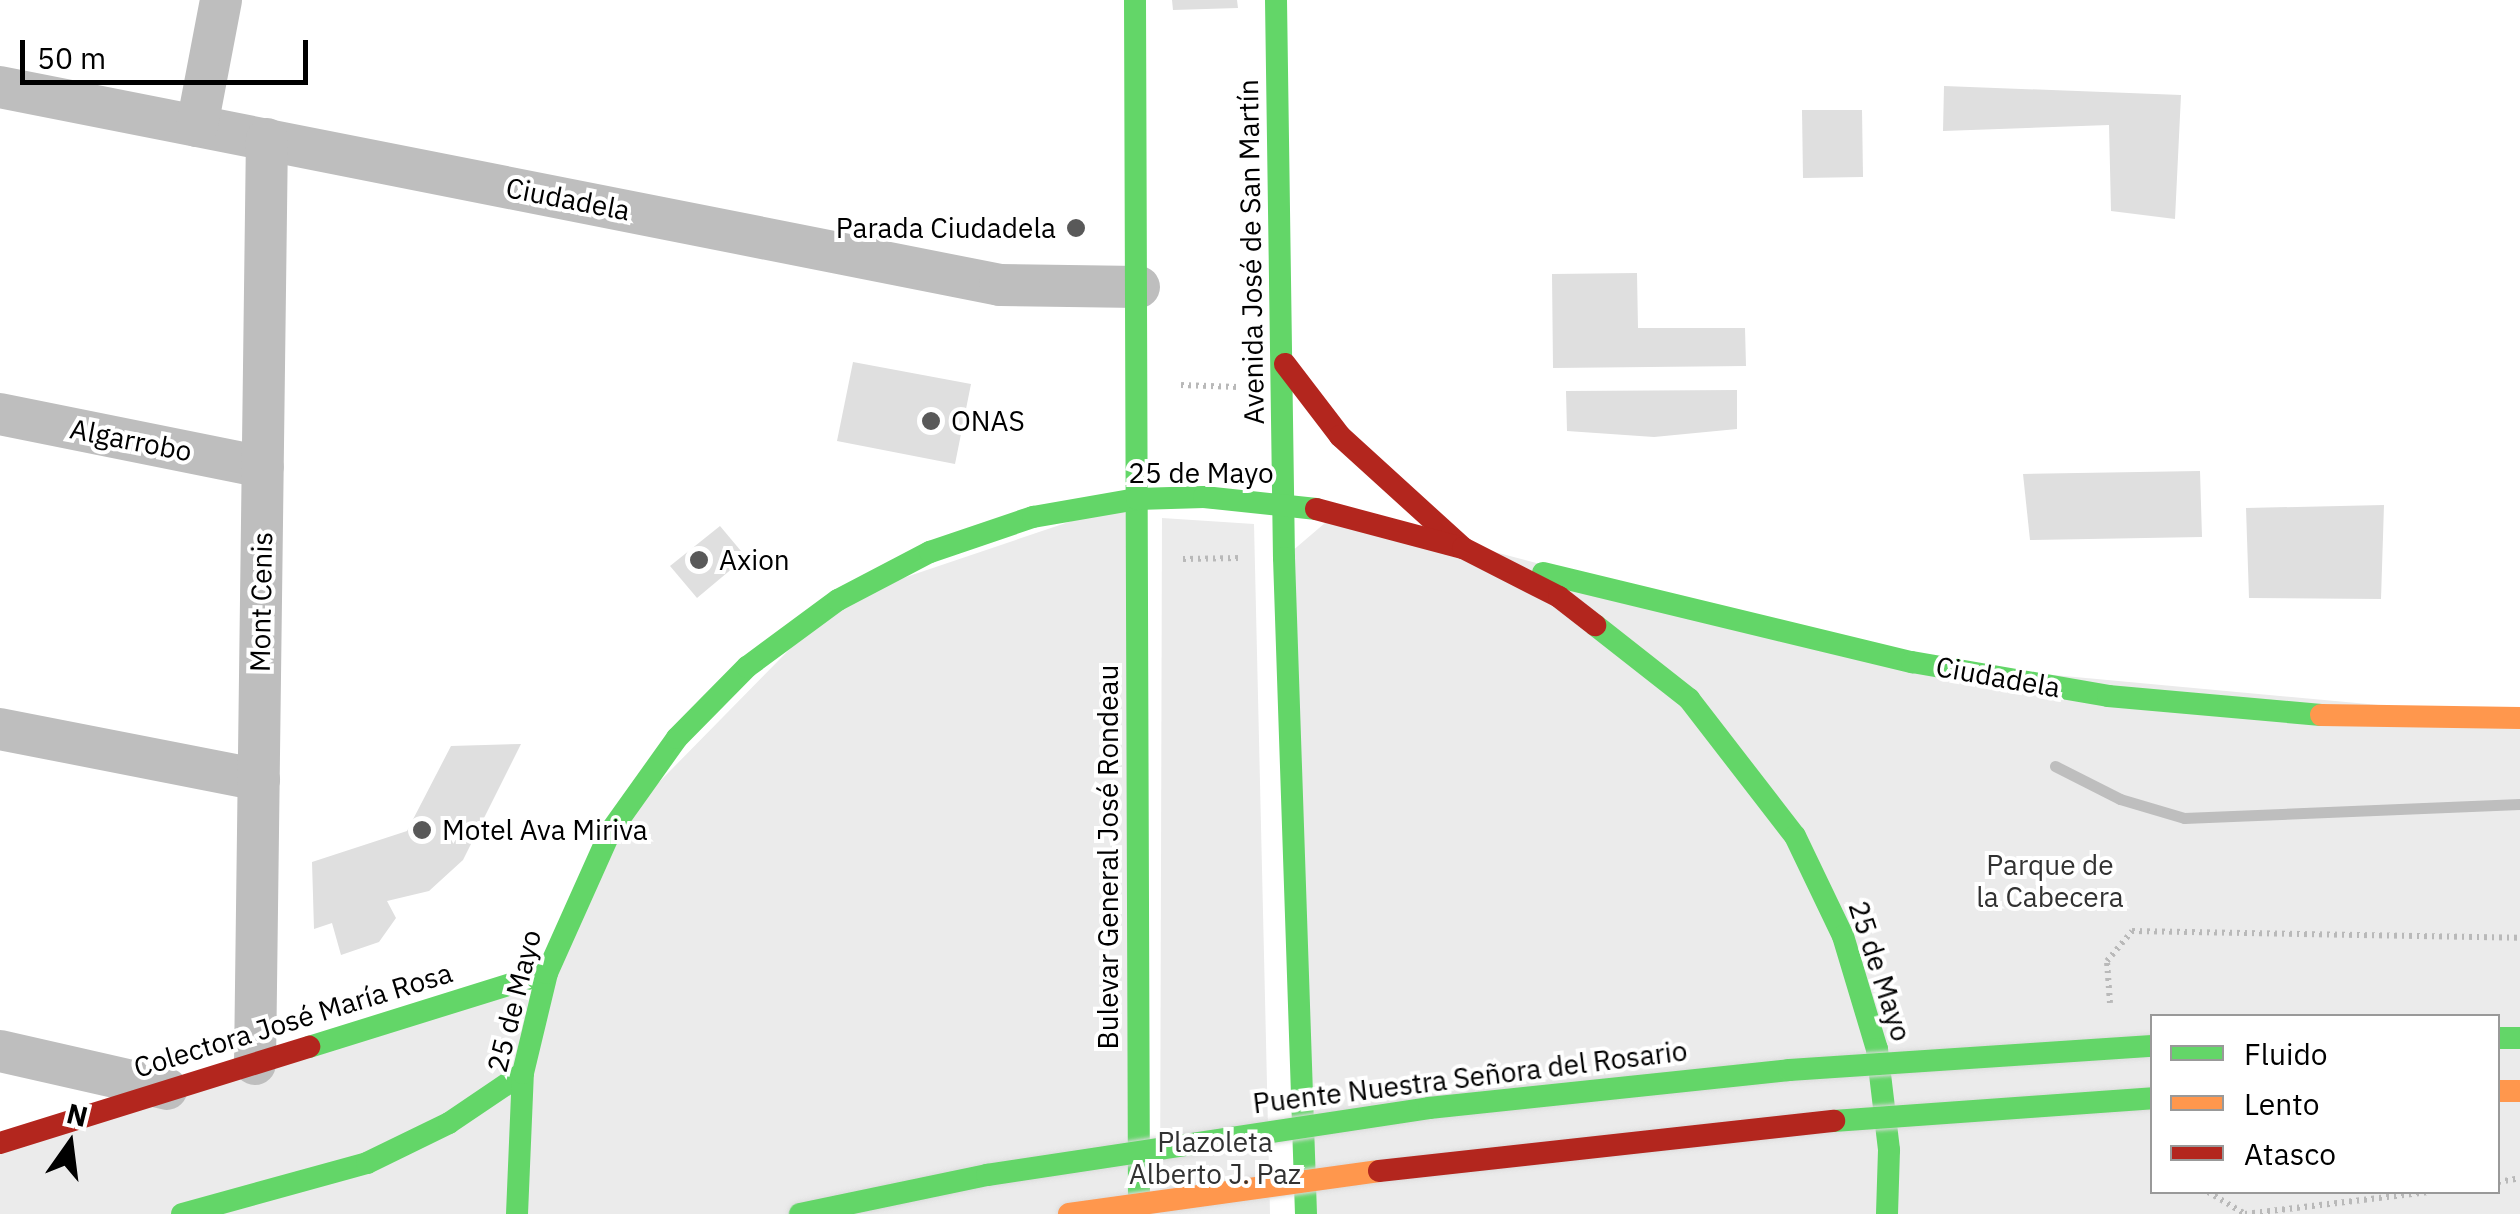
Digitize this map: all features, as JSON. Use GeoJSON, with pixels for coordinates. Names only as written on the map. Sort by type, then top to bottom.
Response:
{"type":"FeatureCollection","features":[{"type":"Feature","properties":{"kind":"main road"},"geometry":{"type":"LineString","coordinates":[[1135,0],[1137,499]]}},
{"type":"Feature","properties":{"kind":"main road","name":"Avenida José de San Martín"},"geometry":{"type":"LineString","coordinates":[[1276,0],[1286,364],[1285,502]]}},
{"type":"Feature","properties":{"kind":"main road"},"geometry":{"type":"LineString","coordinates":[[1286,364],[1340,436],[1463,548]]}},
{"type":"Feature","properties":{"kind":"main road","name":"25 de Mayo"},"geometry":{"type":"LineString","coordinates":[[517,1214],[523,1072],[546,973],[610,832],[677,738],[747,668],[838,600],[930,552],[1033,517],[1137,499],[1285,502],[1463,548],[1559,597],[1675,687],[1795,836],[1843,936],[1876,1050],[1889,1150],[1887,1214]]}},
{"type":"Feature","properties":{"kind":"main road","name":"Bulevar General José Rondeau"},"geometry":{"type":"LineString","coordinates":[[1137,499],[1139,1214]]}},
{"type":"Feature","properties":{"kind":"main road"},"geometry":{"type":"LineString","coordinates":[[1285,502],[1306,1214]]}},
{"type":"Feature","properties":{"kind":"main road","name":"Ciudadela"},"geometry":{"type":"LineString","coordinates":[[1486,559],[1912,662],[2108,696],[2350,718],[2520,718]]}},
{"type":"Feature","properties":{"kind":"main road","name":"Colectora José María Rosa"},"geometry":{"type":"LineString","coordinates":[[0,1144],[546,973]]}},
{"type":"Feature","properties":{"kind":"main road","name":"Puente Nuestra Señora del Rosario"},"geometry":{"type":"LineString","coordinates":[[800,1214],[988,1175],[1429,1108],[1789,1070],[2150,1046]]}},
{"type":"Feature","properties":{"kind":"main road"},"geometry":{"type":"LineString","coordinates":[[182,1214],[367,1163],[450,1123],[523,1072]]}},
{"type":"Feature","properties":{"kind":"main road"},"geometry":{"type":"LineString","coordinates":[[1069,1214],[1224,1188],[1762,1127],[2150,1098]]}},
{"type":"Feature","properties":{"kind":"street"},"geometry":{"type":"LineString","coordinates":[[197,126],[221,0]]}},
{"type":"Feature","properties":{"kind":"street","name":"Ciudadela"},"geometry":{"type":"LineString","coordinates":[[0,87],[1000,285],[1139,287]]}},
{"type":"Feature","properties":{"kind":"street","name":"Mont Cenis"},"geometry":{"type":"LineString","coordinates":[[255,1064],[268,140]]}},
{"type":"Feature","properties":{"kind":"street","name":"Algarrobo"},"geometry":{"type":"LineString","coordinates":[[0,414],[263,467]]}},
{"type":"Feature","properties":{"kind":"street"},"geometry":{"type":"LineString","coordinates":[[0,729],[259,780]]}},
{"type":"Feature","properties":{"kind":"street"},"geometry":{"type":"LineString","coordinates":[[0,1051],[167,1089]]}},
{"type":"Feature","properties":{"kind":"path"},"geometry":{"type":"LineString","coordinates":[[1175,384],[1255,388]]}},
{"type":"Feature","properties":{"kind":"path"},"geometry":{"type":"LineString","coordinates":[[1173,559],[1257,558]]}},
{"type":"Feature","properties":{"kind":"path"},"geometry":{"type":"LineString","coordinates":[[2110,1006],[2107,961],[2132,931],[2520,938]]}},
{"type":"Feature","properties":{"kind":"path"},"geometry":{"type":"LineString","coordinates":[[2211,1194],[2245,1214],[2411,1194]]}},
{"type":"Feature","properties":{"kind":"green space"},"geometry":{"type":"Polygon","coordinates":[[[1137,499],[1139,1214],[0,1214],[0,1143],[546,973],[610,832],[838,600],[1137,499]]]}},
{"type":"Feature","properties":{"kind":"green space","name":"Parque de la Cabecera"},"geometry":{"type":"Polygon","coordinates":[[[1339,511],[1912,662],[2520,718],[2520,1214],[1306,1214],[1284,558],[1339,511]]]}},
{"type":"Feature","properties":{"kind":"green space","name":"Plazoleta Alberto J. Paz"},"geometry":{"type":"Polygon","coordinates":[[[1162,518],[1254,524],[1270,1214],[1160,1214],[1162,518]]]}},
{"type":"Feature","properties":{"kind":"building"},"geometry":{"type":"Polygon","coordinates":[[[1172,0],[1237,0],[1238,8],[1173,10],[1172,0]]]}},
{"type":"Feature","properties":{"kind":"building"},"geometry":{"type":"Polygon","coordinates":[[[1944,86],[2181,95],[2175,219],[2111,211],[2109,125],[1943,131],[1944,86]]]}},
{"type":"Feature","properties":{"kind":"building"},"geometry":{"type":"Polygon","coordinates":[[[1802,110],[1862,110],[1863,177],[1803,178],[1802,110]]]}},
{"type":"Feature","properties":{"kind":"building"},"geometry":{"type":"Polygon","coordinates":[[[1637,273],[1638,328],[1745,328],[1746,366],[1553,368],[1552,274],[1637,273]]]}},
{"type":"Feature","properties":{"kind":"building"},"geometry":{"type":"Polygon","coordinates":[[[853,362],[971,384],[955,464],[837,441],[853,362]]]}},
{"type":"Feature","properties":{"kind":"building"},"geometry":{"type":"Polygon","coordinates":[[[1737,390],[1737,429],[1654,437],[1567,431],[1566,391],[1737,390]]]}},
{"type":"Feature","properties":{"kind":"building"},"geometry":{"type":"Polygon","coordinates":[[[2200,471],[2202,537],[2030,540],[2023,474],[2200,471]]]}},
{"type":"Feature","properties":{"kind":"building"},"geometry":{"type":"Polygon","coordinates":[[[2384,505],[2381,599],[2249,598],[2246,508],[2384,505]]]}},
{"type":"Feature","properties":{"kind":"building"},"geometry":{"type":"Polygon","coordinates":[[[720,526],[746,557],[697,598],[670,566],[720,526]]]}},
{"type":"Feature","properties":{"kind":"building"},"geometry":{"type":"Polygon","coordinates":[[[521,744],[463,860],[429,891],[387,901],[396,918],[379,942],[341,955],[332,923],[314,929],[312,862],[407,831],[451,746],[521,744]]]}},
{"type":"Feature","properties":{"kind":"waterway"},"geometry":{"type":"LineString","coordinates":[[2055,766],[2120,799],[2184,818],[2520,804]]}},
{"type":"Feature","properties":{"kind":"traffic: fast"},"geometry":{"type":"LineString","coordinates":[[1135,0],[1139,1201]]}},
{"type":"Feature","properties":{"kind":"traffic: fast"},"geometry":{"type":"LineString","coordinates":[[1276,0],[1284,558],[1306,1214]]}},
{"type":"Feature","properties":{"kind":"traffic: fast"},"geometry":{"type":"LineString","coordinates":[[517,1214],[523,1073],[547,973],[610,832],[677,738],[747,667],[838,600],[930,552],[1033,517],[1137,499],[1204,497],[1316,509]]}},
{"type":"Feature","properties":{"kind":"traffic: fast"},"geometry":{"type":"LineString","coordinates":[[1543,573],[1912,662],[2108,696],[2321,715]]}},
{"type":"Feature","properties":{"kind":"traffic: fast"},"geometry":{"type":"LineString","coordinates":[[1595,625],[1689,699],[1795,836],[1843,936],[1877,1049],[1889,1150],[1887,1214]]}},
{"type":"Feature","properties":{"kind":"traffic: fast"},"geometry":{"type":"LineString","coordinates":[[309,1047],[547,973]]}},
{"type":"Feature","properties":{"kind":"traffic: fast"},"geometry":{"type":"LineString","coordinates":[[2500,1038],[2520,1038]]}},
{"type":"Feature","properties":{"kind":"traffic: fast"},"geometry":{"type":"LineString","coordinates":[[800,1214],[987,1175],[1429,1108],[1789,1070],[2150,1046]]}},
{"type":"Feature","properties":{"kind":"traffic: fast"},"geometry":{"type":"LineString","coordinates":[[182,1214],[367,1163],[449,1123],[523,1073]]}},
{"type":"Feature","properties":{"kind":"traffic: fast"},"geometry":{"type":"LineString","coordinates":[[1834,1121],[2150,1098]]}},
{"type":"Feature","properties":{"kind":"traffic: slow"},"geometry":{"type":"LineString","coordinates":[[2321,715],[2520,718]]}},
{"type":"Feature","properties":{"kind":"traffic: slow"},"geometry":{"type":"LineString","coordinates":[[2500,1091],[2520,1091]]}},
{"type":"Feature","properties":{"kind":"traffic: slow"},"geometry":{"type":"LineString","coordinates":[[1069,1214],[1379,1171]]}},
{"type":"Feature","properties":{"kind":"traffic: jam"},"geometry":{"type":"LineString","coordinates":[[1285,364],[1340,436],[1463,548]]}},
{"type":"Feature","properties":{"kind":"traffic: jam"},"geometry":{"type":"LineString","coordinates":[[1316,509],[1463,548],[1559,597],[1595,625]]}},
{"type":"Feature","properties":{"kind":"traffic: jam"},"geometry":{"type":"LineString","coordinates":[[0,1143],[309,1047]]}},
{"type":"Feature","properties":{"kind":"traffic: jam"},"geometry":{"type":"LineString","coordinates":[[1379,1171],[1834,1121]]}},
{"type":"Feature","properties":{"kind":"place","name":"Parada Ciudadela"},"geometry":{"type":"Point","coordinates":[1076,228]}},
{"type":"Feature","properties":{"kind":"place","name":"ONAS"},"geometry":{"type":"Point","coordinates":[931,421]}},
{"type":"Feature","properties":{"kind":"place","name":"Axion"},"geometry":{"type":"Point","coordinates":[699,560]}},
{"type":"Feature","properties":{"kind":"place","name":"Motel Ava Miriva"},"geometry":{"type":"Point","coordinates":[422,830]}}]}
